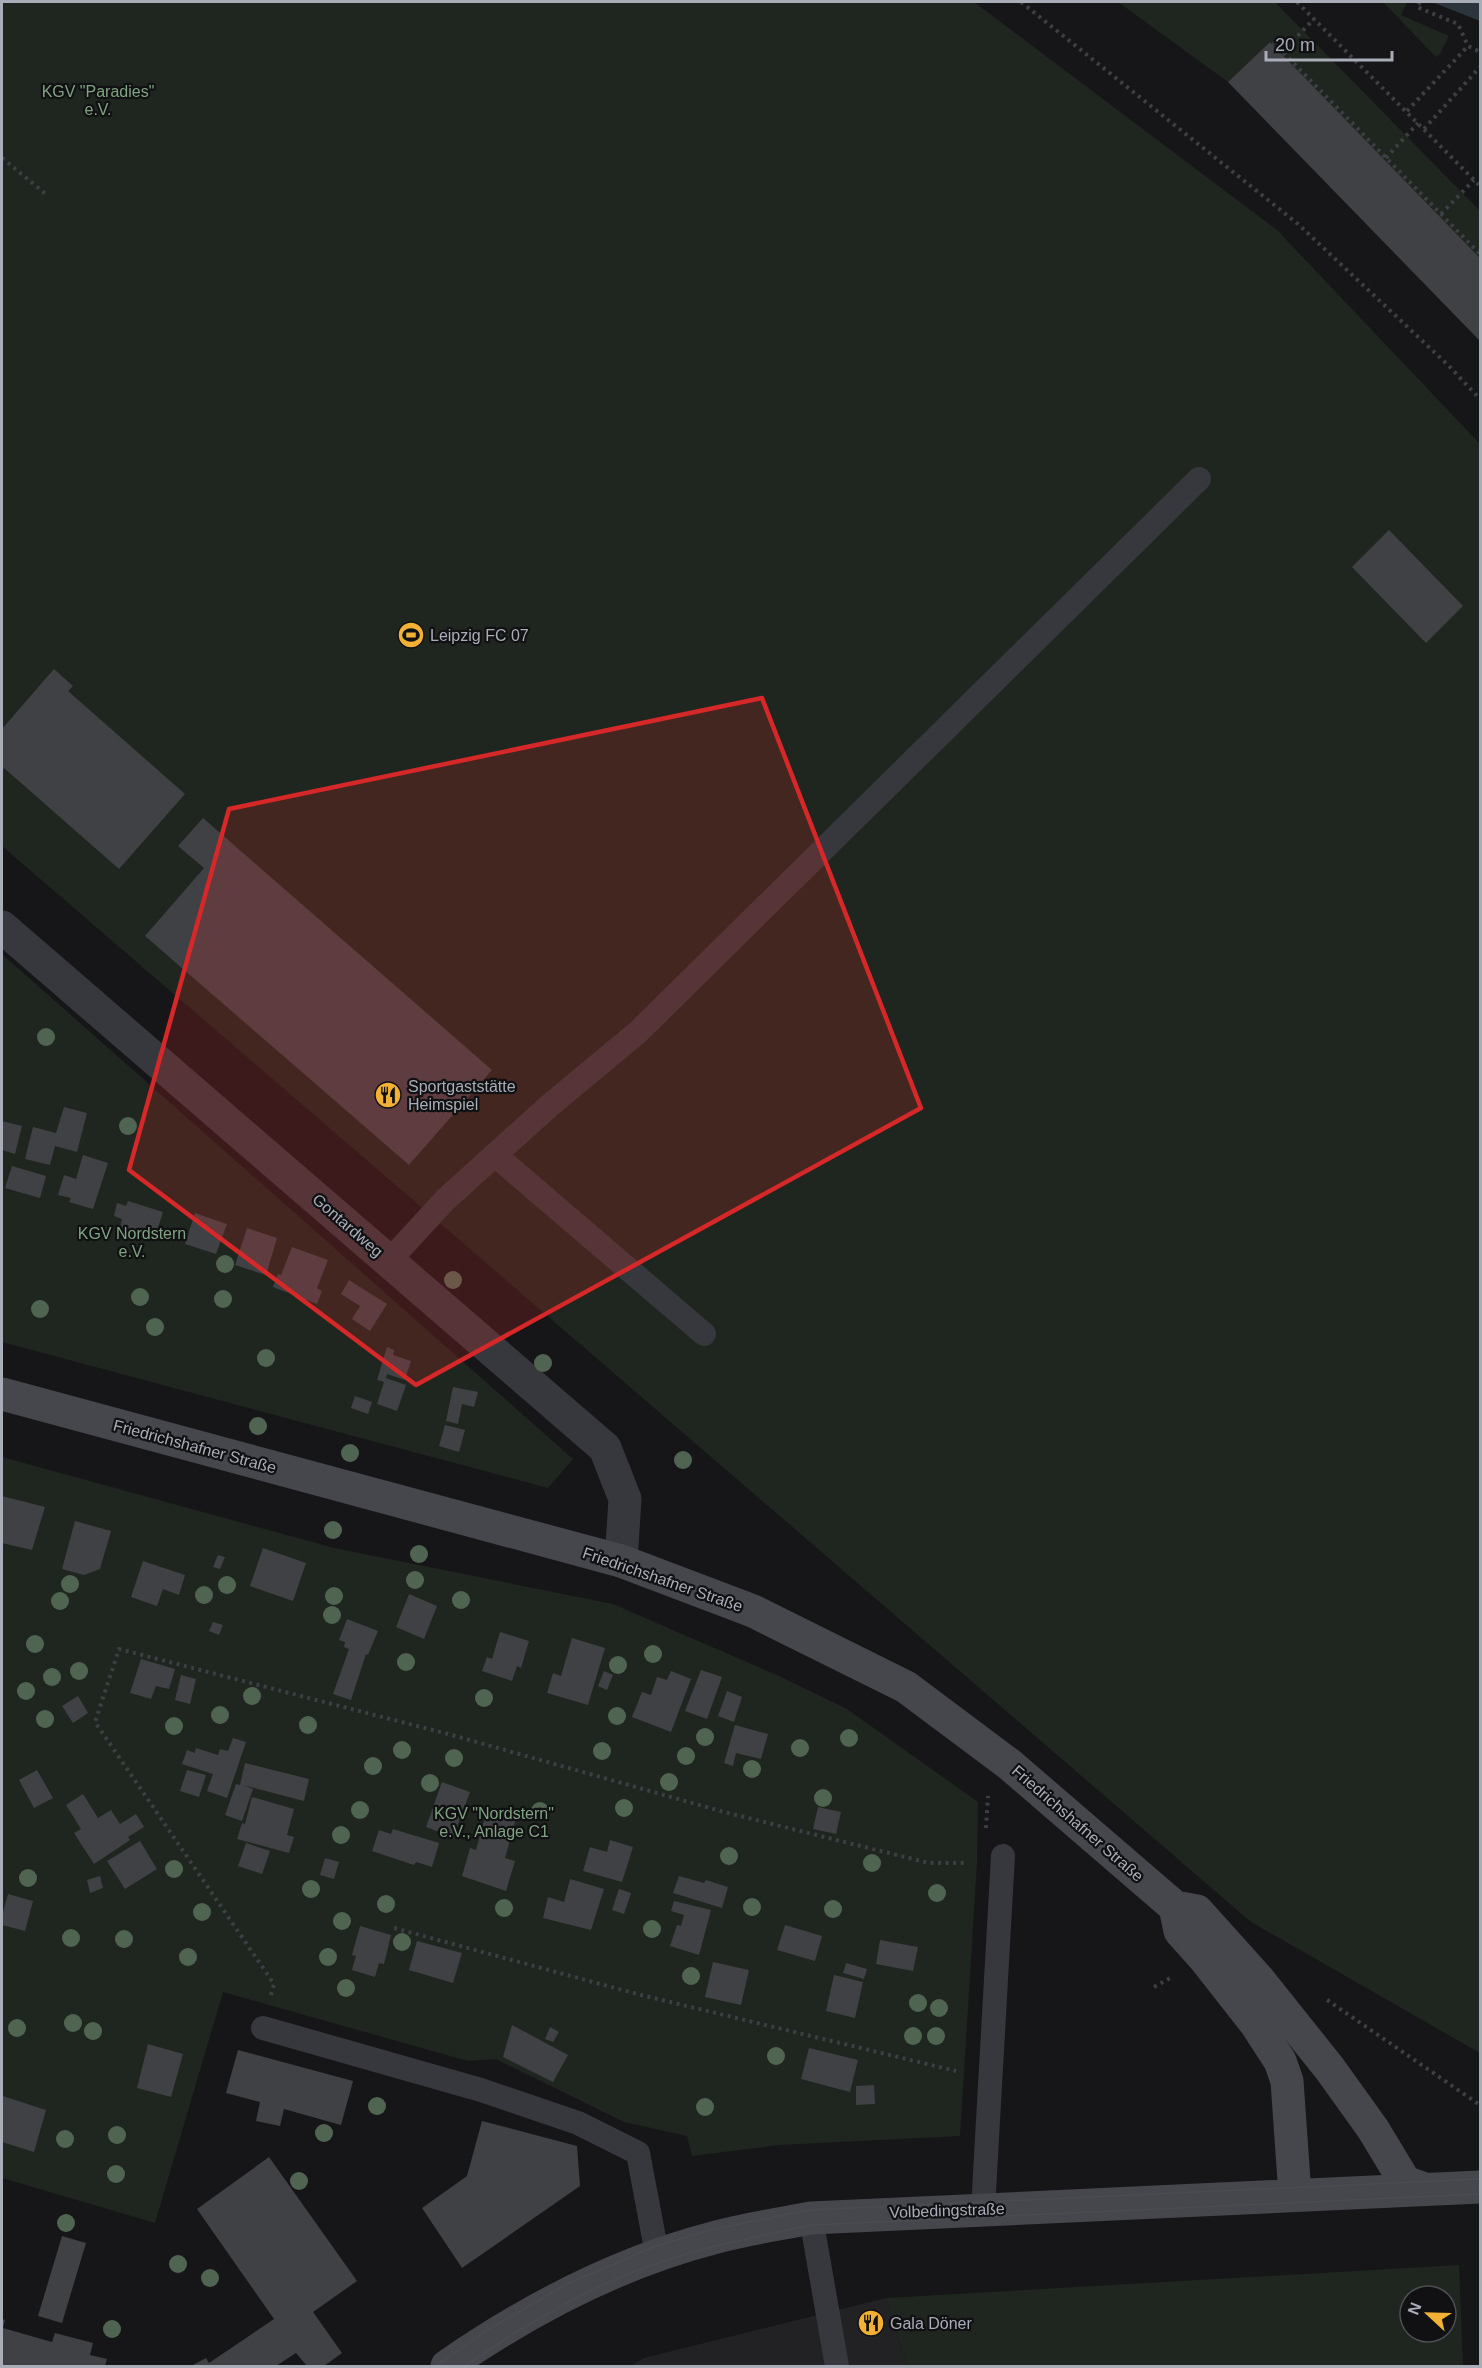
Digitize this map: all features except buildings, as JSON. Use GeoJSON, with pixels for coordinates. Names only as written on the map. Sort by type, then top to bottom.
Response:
{"type":"FeatureCollection","features":[{"type":"Feature","properties":{"kind":"main road","name":"Friedrichshafner Straße"},"geometry":{"type":"LineString","coordinates":[[2,1394],[621,1561],[753,1611],[906,1688],[1009,1764],[1175,1907],[1197,1911],[1259,1980],[1330,2068],[1373,2129],[1405,2182],[1425,2189]]}},
{"type":"Feature","properties":{"kind":"main road"},"geometry":{"type":"LineString","coordinates":[[1175,1907],[1180,1931],[1256,2024],[1280,2061],[1287,2081],[1295,2195]]}},
{"type":"Feature","properties":{"kind":"main road","name":"Volbedingstraße"},"geometry":{"type":"LineString","coordinates":[[447,2367],[492,2335],[568,2293],[657,2254],[714,2237],[811,2218],[1480,2187]]}},
{"type":"Feature","properties":{"kind":"street","name":"Gontardweg"},"geometry":{"type":"LineString","coordinates":[[2,927],[605,1448],[624,1499],[621,1561]]}},
{"type":"Feature","properties":{"kind":"lane"},"geometry":{"type":"LineString","coordinates":[[389,1261],[445,1200],[638,1032],[1200,478]]}},
{"type":"Feature","properties":{"kind":"lane"},"geometry":{"type":"LineString","coordinates":[[495,1155],[704,1335]]}},
{"type":"Feature","properties":{"kind":"lane"},"geometry":{"type":"LineString","coordinates":[[983,2209],[1003,1856]]}},
{"type":"Feature","properties":{"kind":"lane"},"geometry":{"type":"LineString","coordinates":[[263,2028],[481,2090],[578,2123],[638,2153],[657,2254]]}},
{"type":"Feature","properties":{"kind":"lane"},"geometry":{"type":"LineString","coordinates":[[811,2218],[837,2367]]}},
{"type":"Feature","properties":{"kind":"path"},"geometry":{"type":"LineString","coordinates":[[1021,2],[1298,224],[1448,365],[1480,399]]}},
{"type":"Feature","properties":{"kind":"path"},"geometry":{"type":"LineString","coordinates":[[1297,2],[1480,186]]}},
{"type":"Feature","properties":{"kind":"path"},"geometry":{"type":"LineString","coordinates":[[1420,2],[1417,7],[1458,24],[1468,46],[1480,52]]}},
{"type":"Feature","properties":{"kind":"path"},"geometry":{"type":"LineString","coordinates":[[1282,52],[1314,19]]}},
{"type":"Feature","properties":{"kind":"path"},"geometry":{"type":"LineString","coordinates":[[1273,42],[1480,254]]}},
{"type":"Feature","properties":{"kind":"path"},"geometry":{"type":"LineString","coordinates":[[1407,112],[1468,46]]}},
{"type":"Feature","properties":{"kind":"path"},"geometry":{"type":"LineString","coordinates":[[1424,129],[1480,67]]}},
{"type":"Feature","properties":{"kind":"path"},"geometry":{"type":"LineString","coordinates":[[1386,158],[1418,123]]}},
{"type":"Feature","properties":{"kind":"path"},"geometry":{"type":"LineString","coordinates":[[2,158],[48,196]]}},
{"type":"Feature","properties":{"kind":"path"},"geometry":{"type":"LineString","coordinates":[[1441,214],[1474,180]]}},
{"type":"Feature","properties":{"kind":"path"},"geometry":{"type":"LineString","coordinates":[[263,2028],[274,1984],[95,1722],[119,1649],[452,1735],[735,1815],[929,1863],[977,1863]]}},
{"type":"Feature","properties":{"kind":"path"},"geometry":{"type":"LineString","coordinates":[[394,1928],[641,1995],[963,2073]]}},
{"type":"Feature","properties":{"kind":"path"},"geometry":{"type":"LineString","coordinates":[[1317,1994],[1480,2105]]}},
{"type":"Feature","properties":{"kind":"highlighted area"},"geometry":{"type":"Polygon","coordinates":[[[762,698],[921,1108],[416,1385],[129,1170],[229,809],[762,698]]]}},
{"type":"Feature","properties":{"kind":"shaded area"},"geometry":{"type":"Polygon","coordinates":[[[1432,2],[1480,2],[1480,21],[1432,2]]]}},
{"type":"Feature","properties":{"kind":"shaded area"},"geometry":{"type":"Polygon","coordinates":[[[886,2298],[907,2366],[631,2366],[644,2358],[886,2298]]]}},
{"type":"Feature","properties":{"kind":"green space","name":"KGV \"Paradies\" e.V."},"geometry":{"type":"Polygon","coordinates":[[[2,2],[974,2],[1277,230],[1480,444],[1480,2053],[1251,1922],[2,846],[2,2]]]}},
{"type":"Feature","properties":{"kind":"green space"},"geometry":{"type":"Polygon","coordinates":[[[1118,2],[1275,2],[1480,211],[1480,258],[1270,42],[1228,82],[1118,2]]]}},
{"type":"Feature","properties":{"kind":"green space"},"geometry":{"type":"Polygon","coordinates":[[[1383,2],[1407,2],[1401,15],[1449,36],[1440,54],[1436,57],[1383,2]]]}},
{"type":"Feature","properties":{"kind":"green space","name":"KGV Nordstern e.V."},"geometry":{"type":"Polygon","coordinates":[[[2,954],[573,1459],[548,1488],[2,1342],[2,954]]]}},
{"type":"Feature","properties":{"kind":"green space","name":"KGV \"Nordstern\" e.V., Anlage C1"},"geometry":{"type":"Polygon","coordinates":[[[2,1457],[334,1548],[613,1604],[779,1676],[847,1709],[978,1802],[977,1863],[960,2136],[779,2145],[692,2156],[687,2136],[624,2122],[496,2059],[468,2061],[223,1992],[155,2223],[2,2178],[2,1457]]]}},
{"type":"Feature","properties":{"kind":"green space"},"geometry":{"type":"Polygon","coordinates":[[[1459,2265],[1463,2366],[907,2366],[886,2298],[1459,2265]]]}},
{"type":"Feature","properties":{"kind":"tram line"},"geometry":{"type":"LineString","coordinates":[[435,2366],[488,2330],[563,2286],[656,2246],[710,2230],[809,2210],[1480,2179]]}},
{"type":"Feature","properties":{"kind":"tram line"},"geometry":{"type":"LineString","coordinates":[[465,2366],[560,2307],[635,2271],[736,2241],[812,2225],[1480,2194]]}},
{"type":"Feature","properties":{"kind":"place","name":"Leipzig FC 07"},"geometry":{"type":"Point","coordinates":[411,635]}},
{"type":"Feature","properties":{"kind":"place","name":"Sportgaststätte Heimspiel"},"geometry":{"type":"Point","coordinates":[388,1095]}},
{"type":"Feature","properties":{"kind":"place","name":"Gala Döner"},"geometry":{"type":"Point","coordinates":[871,2323]}}]}
